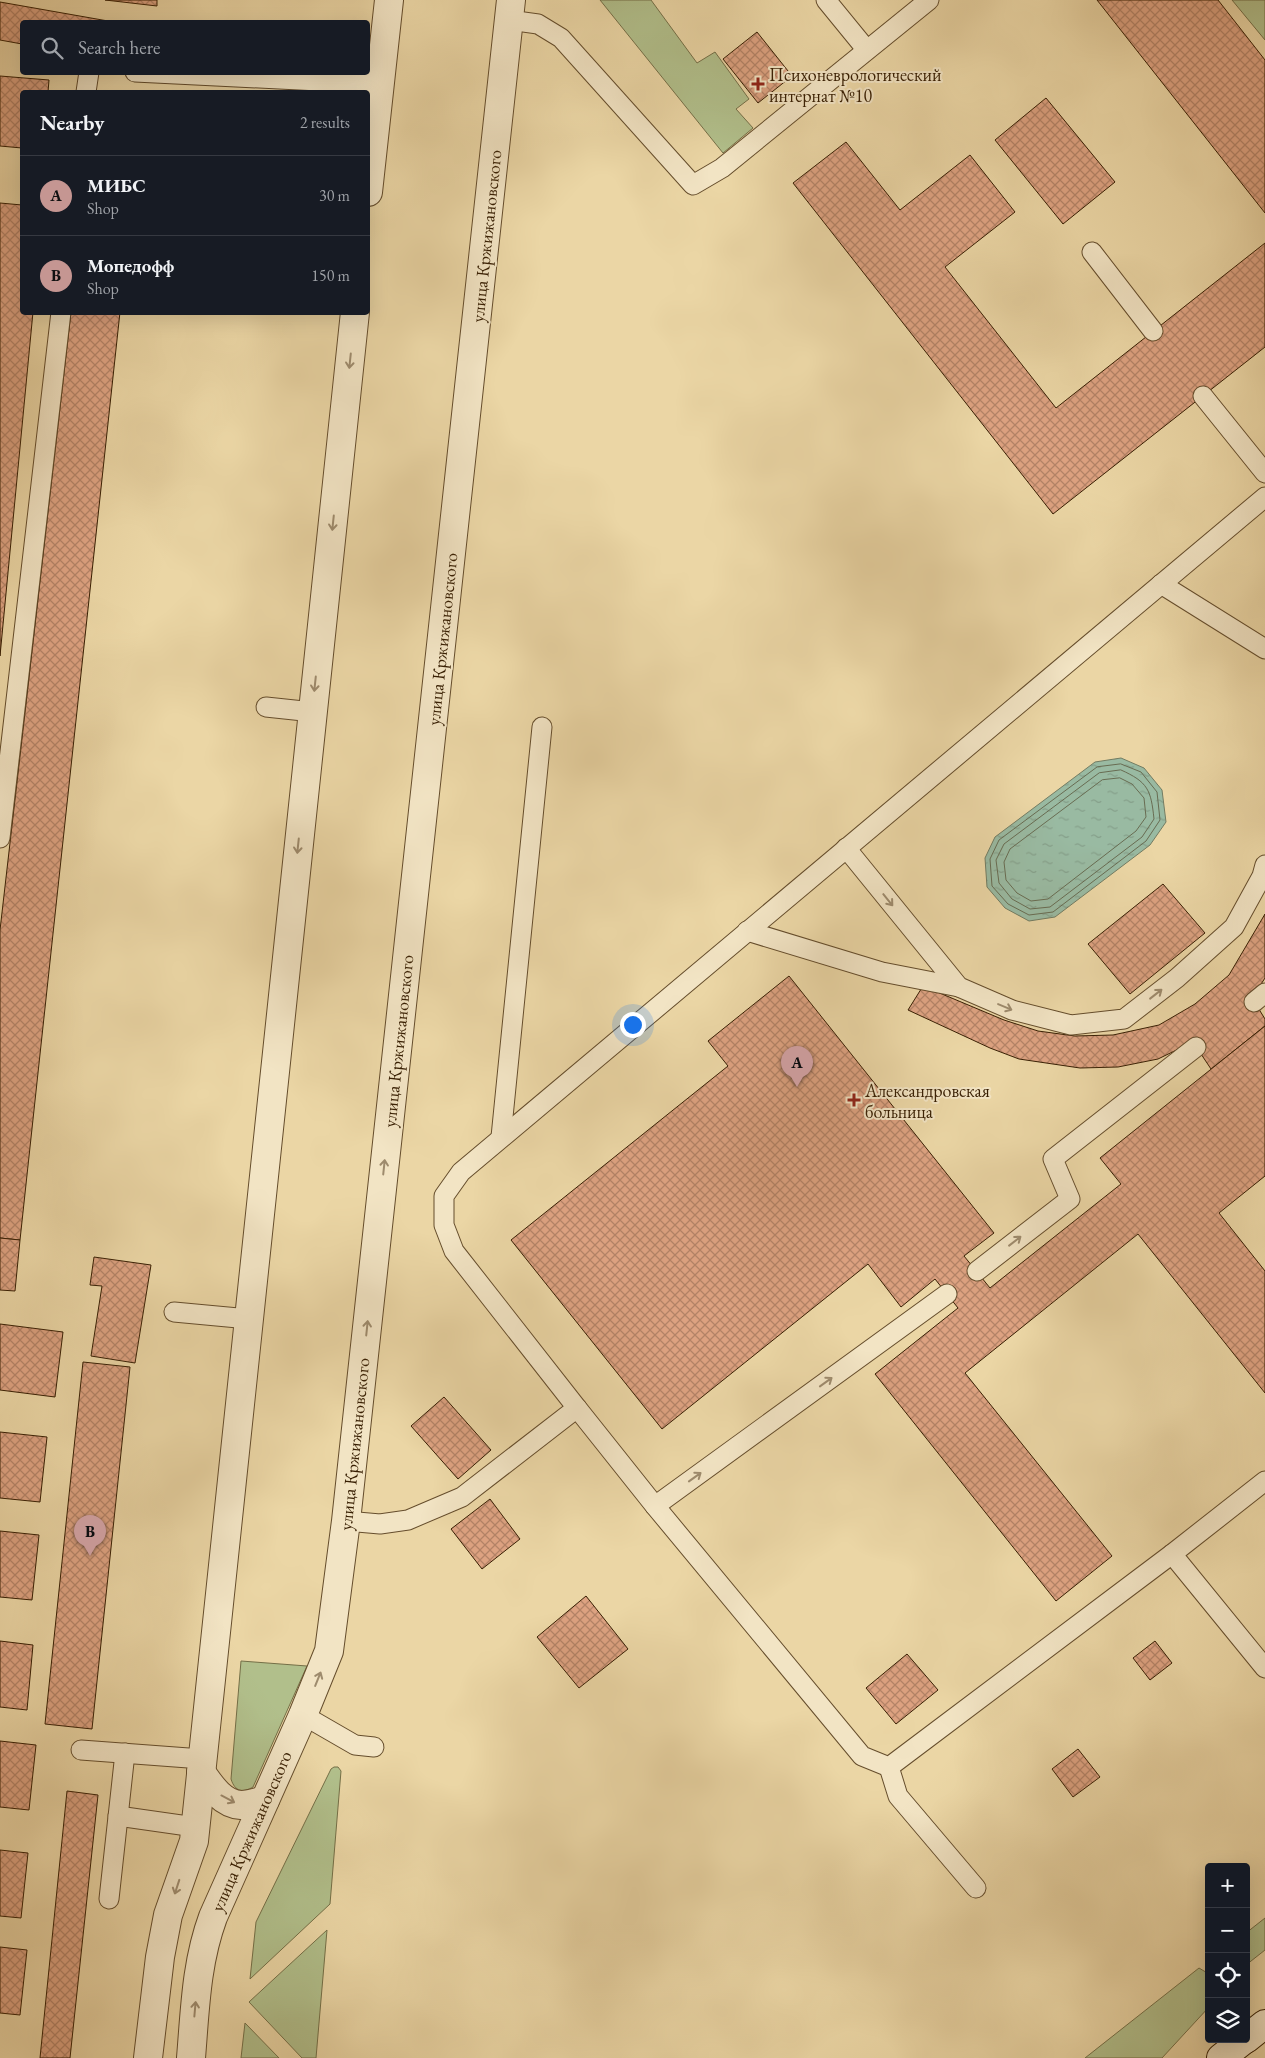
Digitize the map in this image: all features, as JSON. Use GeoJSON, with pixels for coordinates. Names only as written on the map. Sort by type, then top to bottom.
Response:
{"type":"FeatureCollection","features":[{"type":"Feature","properties":{"kind":"street"},"geometry":{"type":"LineString","coordinates":[[370,172],[389,0]]}},
{"type":"Feature","properties":{"kind":"street","name":"улица Кржижановского"},"geometry":{"type":"LineString","coordinates":[[191,2058],[200,1961],[205,1938],[303,1715],[329,1651],[346,1521],[510,10]]}},
{"type":"Feature","properties":{"kind":"street"},"geometry":{"type":"LineString","coordinates":[[148,2058],[160,1957],[168,1915],[194,1841],[355,315]]}},
{"type":"Feature","properties":{"kind":"street"},"geometry":{"type":"LineString","coordinates":[[202,1765],[213,1789],[226,1800],[240,1805],[265,1800]]}},
{"type":"Feature","properties":{"kind":"street"},"geometry":{"type":"LineString","coordinates":[[1250,2036],[1265,2024]]}},
{"type":"Feature","properties":{"kind":"street"},"geometry":{"type":"LineString","coordinates":[[1221,2058],[1241,2043]]}},
{"type":"Feature","properties":{"kind":"lane"},"geometry":{"type":"LineString","coordinates":[[826,0],[866,49]]}},
{"type":"Feature","properties":{"kind":"lane"},"geometry":{"type":"LineString","coordinates":[[510,10],[561,38],[693,185],[722,168],[866,49],[929,0]]}},
{"type":"Feature","properties":{"kind":"lane"},"geometry":{"type":"LineString","coordinates":[[86,90],[89,75]]}},
{"type":"Feature","properties":{"kind":"lane"},"geometry":{"type":"LineString","coordinates":[[196,75],[379,84]]}},
{"type":"Feature","properties":{"kind":"lane"},"geometry":{"type":"LineString","coordinates":[[1092,252],[1153,331]]}},
{"type":"Feature","properties":{"kind":"lane"},"geometry":{"type":"LineString","coordinates":[[0,838],[61,315]]}},
{"type":"Feature","properties":{"kind":"lane"},"geometry":{"type":"LineString","coordinates":[[1203,396],[1265,473]]}},
{"type":"Feature","properties":{"kind":"lane"},"geometry":{"type":"LineString","coordinates":[[889,1767],[862,1756],[655,1506],[454,1252],[444,1225],[444,1196],[461,1172],[747,931],[852,855],[1161,584],[1265,497]]}},
{"type":"Feature","properties":{"kind":"lane"},"geometry":{"type":"LineString","coordinates":[[1161,584],[1265,649]]}},
{"type":"Feature","properties":{"kind":"lane"},"geometry":{"type":"LineString","coordinates":[[266,707],[312,712]]}},
{"type":"Feature","properties":{"kind":"lane"},"geometry":{"type":"LineString","coordinates":[[501,1138],[542,727]]}},
{"type":"Feature","properties":{"kind":"lane"},"geometry":{"type":"LineString","coordinates":[[852,855],[959,987]]}},
{"type":"Feature","properties":{"kind":"lane"},"geometry":{"type":"LineString","coordinates":[[747,931],[882,972],[959,987],[1012,1010],[1071,1025],[1124,1019],[1177,978],[1234,928],[1262,876],[1265,865]]}},
{"type":"Feature","properties":{"kind":"lane"},"geometry":{"type":"LineString","coordinates":[[977,1271],[1070,1199],[1053,1159],[1196,1047]]}},
{"type":"Feature","properties":{"kind":"lane"},"geometry":{"type":"LineString","coordinates":[[655,1506],[947,1294]]}},
{"type":"Feature","properties":{"kind":"lane"},"geometry":{"type":"LineString","coordinates":[[174,1312],[249,1320]]}},
{"type":"Feature","properties":{"kind":"lane"},"geometry":{"type":"LineString","coordinates":[[346,1521],[380,1524],[408,1520],[462,1497],[577,1408]]}},
{"type":"Feature","properties":{"kind":"lane"},"geometry":{"type":"LineString","coordinates":[[889,1767],[1172,1554],[1265,1480]]}},
{"type":"Feature","properties":{"kind":"lane"},"geometry":{"type":"LineString","coordinates":[[1172,1554],[1265,1668]]}},
{"type":"Feature","properties":{"kind":"lane"},"geometry":{"type":"LineString","coordinates":[[303,1715],[355,1745],[374,1747]]}},
{"type":"Feature","properties":{"kind":"lane"},"geometry":{"type":"LineString","coordinates":[[81,1750],[125,1753],[202,1765]]}},
{"type":"Feature","properties":{"kind":"lane"},"geometry":{"type":"LineString","coordinates":[[109,1899],[125,1753]]}},
{"type":"Feature","properties":{"kind":"lane"},"geometry":{"type":"LineString","coordinates":[[889,1767],[898,1796],[976,1888]]}},
{"type":"Feature","properties":{"kind":"lane"},"geometry":{"type":"LineString","coordinates":[[118,1816],[195,1827]]}},
{"type":"Feature","properties":{"kind":"shaded area"},"geometry":{"type":"Polygon","coordinates":[[[600,0],[651,0],[697,63],[715,52],[749,99],[736,109],[753,128],[723,153],[600,0]]]}},
{"type":"Feature","properties":{"kind":"shaded area"},"geometry":{"type":"Polygon","coordinates":[[[1232,0],[1265,0],[1265,40],[1232,0]]]}},
{"type":"Feature","properties":{"kind":"shaded area"},"geometry":{"type":"Polygon","coordinates":[[[241,1661],[307,1666],[253,1787],[243,1791],[235,1787],[231,1779],[241,1661]]]}},
{"type":"Feature","properties":{"kind":"shaded area"},"geometry":{"type":"Polygon","coordinates":[[[338,1767],[341,1771],[330,1904],[250,1979],[256,1922],[331,1769],[338,1767]]]}},
{"type":"Feature","properties":{"kind":"shaded area"},"geometry":{"type":"Polygon","coordinates":[[[1265,1918],[1265,1950],[1250,1962],[1250,1953],[1250,1930],[1265,1918]]]}},
{"type":"Feature","properties":{"kind":"shaded area"},"geometry":{"type":"Polygon","coordinates":[[[327,1930],[316,2058],[302,2058],[249,2002],[327,1930]]]}},
{"type":"Feature","properties":{"kind":"shaded area"},"geometry":{"type":"Polygon","coordinates":[[[1199,1968],[1205,1972],[1205,2011],[1162,2058],[1085,2058],[1199,1968]]]}},
{"type":"Feature","properties":{"kind":"shaded area"},"geometry":{"type":"Polygon","coordinates":[[[245,2023],[279,2058],[241,2058],[245,2023]]]}},
{"type":"Feature","properties":{"kind":"water"},"geometry":{"type":"Polygon","coordinates":[[[1121,758],[1144,768],[1162,790],[1166,822],[1150,845],[1055,917],[1029,921],[1005,908],[987,887],[985,858],[995,837],[1095,762],[1121,758]]]}},
{"type":"Feature","properties":{"kind":"building"},"geometry":{"type":"Polygon","coordinates":[[[105,0],[157,0],[157,6],[105,0]]]}},
{"type":"Feature","properties":{"kind":"building"},"geometry":{"type":"Polygon","coordinates":[[[1097,0],[1218,0],[1265,60],[1265,213],[1097,0]]]}},
{"type":"Feature","properties":{"kind":"building"},"geometry":{"type":"Polygon","coordinates":[[[0,2],[102,20],[20,20],[20,44],[0,40],[0,2]]]}},
{"type":"Feature","properties":{"kind":"building"},"geometry":{"type":"Polygon","coordinates":[[[757,32],[792,76],[758,103],[723,59],[757,32]]]}},
{"type":"Feature","properties":{"kind":"building"},"geometry":{"type":"Polygon","coordinates":[[[0,76],[49,80],[48,90],[20,90],[20,148],[0,146],[0,76]]]}},
{"type":"Feature","properties":{"kind":"building"},"geometry":{"type":"Polygon","coordinates":[[[1046,98],[1115,182],[1063,224],[995,140],[1046,98]]]}},
{"type":"Feature","properties":{"kind":"building"},"geometry":{"type":"Polygon","coordinates":[[[846,142],[900,210],[970,155],[1015,212],[945,267],[1056,408],[1265,243],[1265,347],[1053,514],[793,183],[846,142]]]}},
{"type":"Feature","properties":{"kind":"building"},"geometry":{"type":"Polygon","coordinates":[[[0,203],[20,205],[20,315],[33,315],[0,656],[0,203]]]}},
{"type":"Feature","properties":{"kind":"building"},"geometry":{"type":"Polygon","coordinates":[[[71,315],[120,315],[20,1240],[0,1238],[0,930],[71,315]]]}},
{"type":"Feature","properties":{"kind":"building"},"geometry":{"type":"Polygon","coordinates":[[[1163,884],[1205,933],[1130,994],[1088,944],[1163,884]]]}},
{"type":"Feature","properties":{"kind":"building"},"geometry":{"type":"Polygon","coordinates":[[[1265,914],[1265,978],[1252,998],[1265,1019],[1265,1026],[1211,1069],[1193,1042],[1158,1059],[1118,1067],[1080,1068],[1019,1059],[990,1048],[908,1010],[923,986],[1004,1020],[1038,1031],[1075,1036],[1113,1035],[1159,1025],[1195,1004],[1229,975],[1265,914]]]}},
{"type":"Feature","properties":{"kind":"building"},"geometry":{"type":"Polygon","coordinates":[[[789,976],[994,1233],[964,1256],[990,1288],[1121,1184],[1100,1158],[1265,1026],[1265,1176],[1219,1213],[1265,1271],[1265,1393],[1138,1234],[965,1373],[1112,1556],[1056,1601],[875,1374],[958,1308],[935,1279],[901,1307],[868,1264],[662,1429],[511,1240],[728,1066],[708,1041],[789,976]]]}},
{"type":"Feature","properties":{"kind":"building"},"geometry":{"type":"Polygon","coordinates":[[[0,1238],[20,1240],[15,1291],[0,1290],[0,1238]]]}},
{"type":"Feature","properties":{"kind":"building"},"geometry":{"type":"Polygon","coordinates":[[[94,1257],[151,1265],[135,1363],[91,1356],[102,1286],[90,1285],[94,1257]]]}},
{"type":"Feature","properties":{"kind":"building"},"geometry":{"type":"Polygon","coordinates":[[[0,1324],[63,1332],[55,1397],[0,1390],[0,1324]]]}},
{"type":"Feature","properties":{"kind":"building"},"geometry":{"type":"Polygon","coordinates":[[[83,1362],[130,1367],[92,1729],[45,1724],[83,1362]]]}},
{"type":"Feature","properties":{"kind":"building"},"geometry":{"type":"Polygon","coordinates":[[[444,1397],[491,1450],[458,1479],[411,1426],[444,1397]]]}},
{"type":"Feature","properties":{"kind":"building"},"geometry":{"type":"Polygon","coordinates":[[[0,1432],[47,1437],[40,1502],[0,1498],[0,1432]]]}},
{"type":"Feature","properties":{"kind":"building"},"geometry":{"type":"Polygon","coordinates":[[[490,1499],[520,1539],[482,1569],[451,1529],[490,1499]]]}},
{"type":"Feature","properties":{"kind":"building"},"geometry":{"type":"Polygon","coordinates":[[[0,1531],[39,1535],[32,1600],[0,1597],[0,1531]]]}},
{"type":"Feature","properties":{"kind":"building"},"geometry":{"type":"Polygon","coordinates":[[[586,1596],[628,1649],[579,1688],[537,1637],[586,1596]]]}},
{"type":"Feature","properties":{"kind":"building"},"geometry":{"type":"Polygon","coordinates":[[[0,1641],[33,1645],[27,1710],[0,1707],[0,1641]]]}},
{"type":"Feature","properties":{"kind":"building"},"geometry":{"type":"Polygon","coordinates":[[[1155,1641],[1172,1663],[1150,1680],[1133,1658],[1155,1641]]]}},
{"type":"Feature","properties":{"kind":"building"},"geometry":{"type":"Polygon","coordinates":[[[907,1654],[938,1690],[896,1724],[866,1688],[907,1654]]]}},
{"type":"Feature","properties":{"kind":"building"},"geometry":{"type":"Polygon","coordinates":[[[0,1741],[36,1745],[29,1810],[0,1807],[0,1741]]]}},
{"type":"Feature","properties":{"kind":"building"},"geometry":{"type":"Polygon","coordinates":[[[1078,1749],[1100,1777],[1073,1797],[1052,1769],[1078,1749]]]}},
{"type":"Feature","properties":{"kind":"building"},"geometry":{"type":"Polygon","coordinates":[[[67,1791],[98,1795],[70,2058],[40,2058],[67,1791]]]}},
{"type":"Feature","properties":{"kind":"building"},"geometry":{"type":"Polygon","coordinates":[[[0,1850],[28,1853],[21,1918],[0,1916],[0,1850]]]}},
{"type":"Feature","properties":{"kind":"building"},"geometry":{"type":"Polygon","coordinates":[[[0,1947],[27,1950],[20,2015],[0,2013],[0,1947]]]}},
{"type":"Feature","properties":{"kind":"place","name":"Психоневрологический интернат №10"},"geometry":{"type":"Point","coordinates":[758,84]}},
{"type":"Feature","properties":{"kind":"place","name":"МИБС"},"geometry":{"type":"Point","coordinates":[797,1087]}},
{"type":"Feature","properties":{"kind":"place","name":"Александровская больница"},"geometry":{"type":"Point","coordinates":[854,1100]}},
{"type":"Feature","properties":{"kind":"place","name":"Мопедофф"},"geometry":{"type":"Point","coordinates":[90,1556]}}]}
